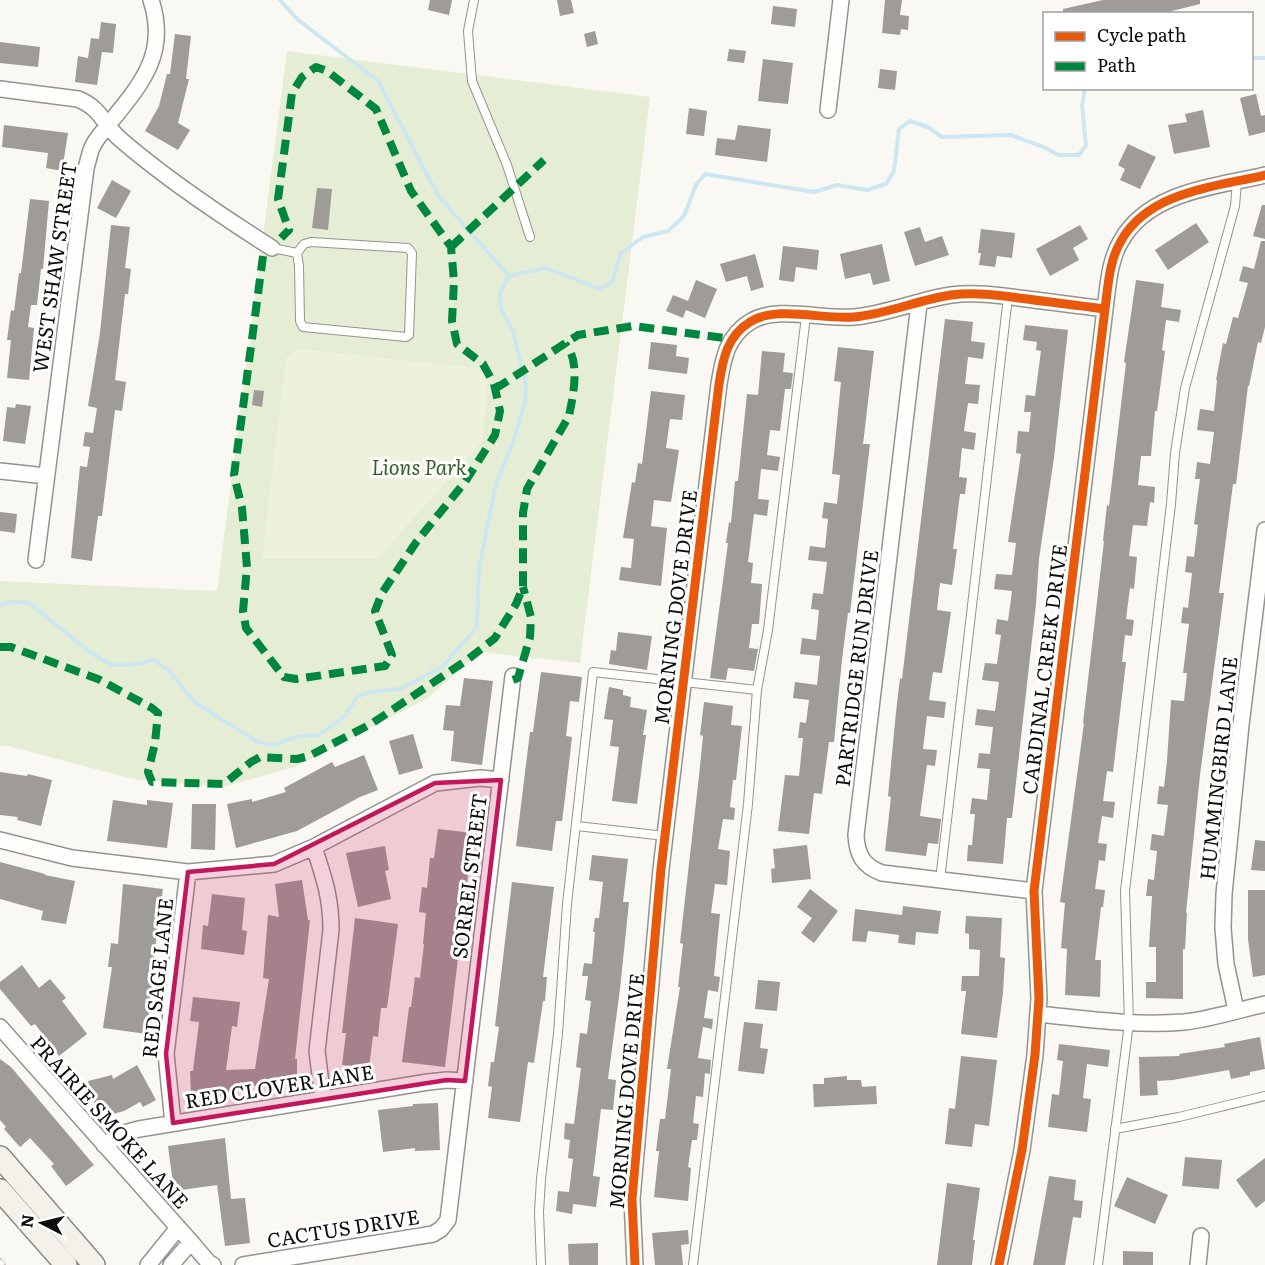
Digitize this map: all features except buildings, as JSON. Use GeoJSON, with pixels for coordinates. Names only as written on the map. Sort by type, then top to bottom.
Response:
{"type":"FeatureCollection","features":[{"type":"Feature","properties":{"kind":"main road"},"geometry":{"type":"LineString","coordinates":[[0,1157],[94,1265]]}},
{"type":"Feature","properties":{"kind":"main road"},"geometry":{"type":"LineString","coordinates":[[0,1190],[66,1265]]}},
{"type":"Feature","properties":{"kind":"street","name":"WEST SHAW STREET"},"geometry":{"type":"LineString","coordinates":[[36,561],[82,189],[91,151],[97,138],[139,85],[155,54],[156,17],[151,0]]}},
{"type":"Feature","properties":{"kind":"street"},"geometry":{"type":"LineString","coordinates":[[828,110],[841,0]]}},
{"type":"Feature","properties":{"kind":"street"},"geometry":{"type":"LineString","coordinates":[[0,89],[78,99],[90,104],[100,112],[107,126],[121,140],[196,197],[272,248]]}},
{"type":"Feature","properties":{"kind":"street","name":"CARDINAL CREEK DRIVE"},"geometry":{"type":"LineString","coordinates":[[999,1265],[1022,1150],[1035,1055],[1038,973],[1034,891],[1110,275],[1120,241],[1143,216],[1162,203],[1183,194],[1265,175]]}},
{"type":"Feature","properties":{"kind":"street","name":"MORNING DOVE DRIVE"},"geometry":{"type":"LineString","coordinates":[[635,1265],[632,1199],[665,836],[723,360],[729,343],[752,321],[765,316],[781,314],[853,317],[919,304],[934,298],[970,293],[1105,309]]}},
{"type":"Feature","properties":{"kind":"street","name":"PARTRIDGE RUN DRIVE"},"geometry":{"type":"LineString","coordinates":[[919,304],[856,836],[857,849],[862,860],[870,868],[882,873],[1034,891]]}},
{"type":"Feature","properties":{"kind":"street"},"geometry":{"type":"LineString","coordinates":[[0,471],[46,477]]}},
{"type":"Feature","properties":{"kind":"street","name":"HUMMINGBIRD LANE"},"geometry":{"type":"LineString","coordinates":[[1236,1010],[1226,964],[1223,928],[1224,894],[1241,725],[1265,530]]}},
{"type":"Feature","properties":{"kind":"street","name":"SORREL STREET"},"geometry":{"type":"LineString","coordinates":[[465,1082],[513,676]]}},
{"type":"Feature","properties":{"kind":"street"},"geometry":{"type":"LineString","coordinates":[[0,840],[72,858],[188,872],[274,864],[314,847],[435,783],[480,778],[501,780]]}},
{"type":"Feature","properties":{"kind":"street"},"geometry":{"type":"LineString","coordinates":[[314,847],[329,894],[331,911],[331,930],[317,1052],[323,1099]]}},
{"type":"Feature","properties":{"kind":"street","name":"RED SAGE LANE"},"geometry":{"type":"LineString","coordinates":[[173,1123],[166,1054],[188,872]]}},
{"type":"Feature","properties":{"kind":"street"},"geometry":{"type":"LineString","coordinates":[[1038,1014],[1154,1024],[1187,1022],[1265,1004]]}},
{"type":"Feature","properties":{"kind":"street","name":"PRAIRIE SMOKE LANE"},"geometry":{"type":"LineString","coordinates":[[0,1027],[190,1242]]}},
{"type":"Feature","properties":{"kind":"street","name":"RED CLOVER LANE"},"geometry":{"type":"LineString","coordinates":[[104,1145],[124,1133],[173,1123],[429,1082],[447,1080],[465,1082]]}},
{"type":"Feature","properties":{"kind":"street","name":"CACTUS DRIVE"},"geometry":{"type":"LineString","coordinates":[[243,1265],[433,1234],[441,1229],[448,1220],[449,1214],[465,1082]]}},
{"type":"Feature","properties":{"kind":"street"},"geometry":{"type":"LineString","coordinates":[[148,1265],[178,1228]]}},
{"type":"Feature","properties":{"kind":"street"},"geometry":{"type":"LineString","coordinates":[[1198,1265],[1201,1236]]}},
{"type":"Feature","properties":{"kind":"street"},"geometry":{"type":"LineString","coordinates":[[171,1265],[190,1242],[213,1265]]}},
{"type":"Feature","properties":{"kind":"lane"},"geometry":{"type":"LineString","coordinates":[[474,0],[468,31],[472,81],[507,165],[530,237]]}},
{"type":"Feature","properties":{"kind":"lane"},"geometry":{"type":"LineString","coordinates":[[1098,1265],[1129,1023],[1125,891],[1171,504],[1175,453],[1185,388],[1235,206],[1237,182]]}},
{"type":"Feature","properties":{"kind":"lane"},"geometry":{"type":"LineString","coordinates":[[311,242],[408,249],[412,253],[409,335],[406,337],[303,327],[300,321],[297,253],[304,244],[311,242]]}},
{"type":"Feature","properties":{"kind":"lane"},"geometry":{"type":"LineString","coordinates":[[272,248],[297,253]]}},
{"type":"Feature","properties":{"kind":"lane"},"geometry":{"type":"LineString","coordinates":[[940,880],[1008,297]]}},
{"type":"Feature","properties":{"kind":"lane"},"geometry":{"type":"LineString","coordinates":[[693,1265],[748,804],[757,690],[768,630],[806,316]]}},
{"type":"Feature","properties":{"kind":"lane"},"geometry":{"type":"LineString","coordinates":[[541,1265],[539,1212],[541,1179],[561,1014],[567,904],[593,672],[757,690]]}},
{"type":"Feature","properties":{"kind":"lane"},"geometry":{"type":"LineString","coordinates":[[577,826],[665,836]]}},
{"type":"Feature","properties":{"kind":"lane"},"geometry":{"type":"LineString","coordinates":[[1115,1129],[1179,1117],[1265,1096]]}},
{"type":"Feature","properties":{"kind":"highlighted area"},"geometry":{"type":"Polygon","coordinates":[[[501,780],[465,1081],[447,1080],[173,1123],[166,1054],[188,872],[274,864],[435,783],[501,780]]]}},
{"type":"Feature","properties":{"kind":"green space","name":"Lions Park"},"geometry":{"type":"Polygon","coordinates":[[[287,51],[650,97],[580,663],[481,652],[426,699],[295,767],[223,787],[133,779],[8,746],[0,746],[0,581],[217,591],[287,51]]]}},
{"type":"Feature","properties":{"kind":"green space"},"geometry":{"type":"Polygon","coordinates":[[[296,349],[488,369],[483,441],[377,559],[262,559],[286,358],[296,349]]]}},
{"type":"Feature","properties":{"kind":"waterway"},"geometry":{"type":"LineString","coordinates":[[280,0],[297,19],[378,81],[439,197],[509,276]]}},
{"type":"Feature","properties":{"kind":"waterway"},"geometry":{"type":"LineString","coordinates":[[1253,58],[1265,58]]}},
{"type":"Feature","properties":{"kind":"waterway"},"geometry":{"type":"LineString","coordinates":[[0,605],[12,602],[29,603],[91,653],[112,665],[132,665],[154,660],[169,671],[194,702],[258,742],[273,745],[298,736],[319,735],[345,716],[357,697],[370,692],[400,689],[442,667],[477,627],[479,568],[496,484],[513,442],[525,403],[526,385],[513,331],[501,309],[500,292],[509,276],[546,268],[600,289],[612,282],[621,253],[643,237],[668,231],[684,216],[696,185],[705,174],[814,192],[837,185],[867,190],[886,184],[894,171],[899,129],[910,121],[928,127],[942,137],[1011,135],[1058,155],[1079,155],[1086,145],[1082,106],[1085,90]]}},
{"type":"Feature","properties":{"kind":"railway"},"geometry":{"type":"LineString","coordinates":[[0,1261],[3,1265]]}},
{"type":"Feature","properties":{"kind":"marked path"},"geometry":{"type":"LineString","coordinates":[[263,256],[234,475],[242,508],[247,567],[243,611],[246,628],[284,677],[296,679],[385,666],[392,655],[375,611],[382,593],[417,541],[465,482],[495,435],[500,411],[494,384],[483,364],[457,344],[452,321],[454,281],[451,247],[411,191],[376,109],[327,71],[316,67],[302,77],[292,93],[278,199],[289,230],[281,238]]}},
{"type":"Feature","properties":{"kind":"marked path"},"geometry":{"type":"LineString","coordinates":[[451,247],[544,160]]}},
{"type":"Feature","properties":{"kind":"marked path"},"geometry":{"type":"LineString","coordinates":[[495,389],[578,335],[633,326],[732,339]]}},
{"type":"Feature","properties":{"kind":"marked path"},"geometry":{"type":"LineString","coordinates":[[0,647],[11,647],[98,679],[158,713],[155,743],[148,772],[152,782],[224,784],[260,757],[297,759],[309,756],[371,724],[467,660],[495,638],[516,604],[523,587],[523,513],[527,489],[569,416],[571,408],[574,369],[573,359],[565,344]]}},
{"type":"Feature","properties":{"kind":"marked path"},"geometry":{"type":"LineString","coordinates":[[513,680],[518,678],[530,637],[531,617],[523,587]]}},
{"type":"Feature","properties":{"kind":"cycle path"},"geometry":{"type":"LineString","coordinates":[[999,1265],[1022,1150],[1035,1055],[1039,998],[1034,891],[1111,266],[1121,241],[1133,224],[1148,211],[1185,194],[1265,175]]}},
{"type":"Feature","properties":{"kind":"cycle path"},"geometry":{"type":"LineString","coordinates":[[635,1265],[632,1199],[661,869],[719,384],[727,349],[742,328],[761,317],[773,314],[854,317],[960,294],[994,295],[1105,309]]}}]}
